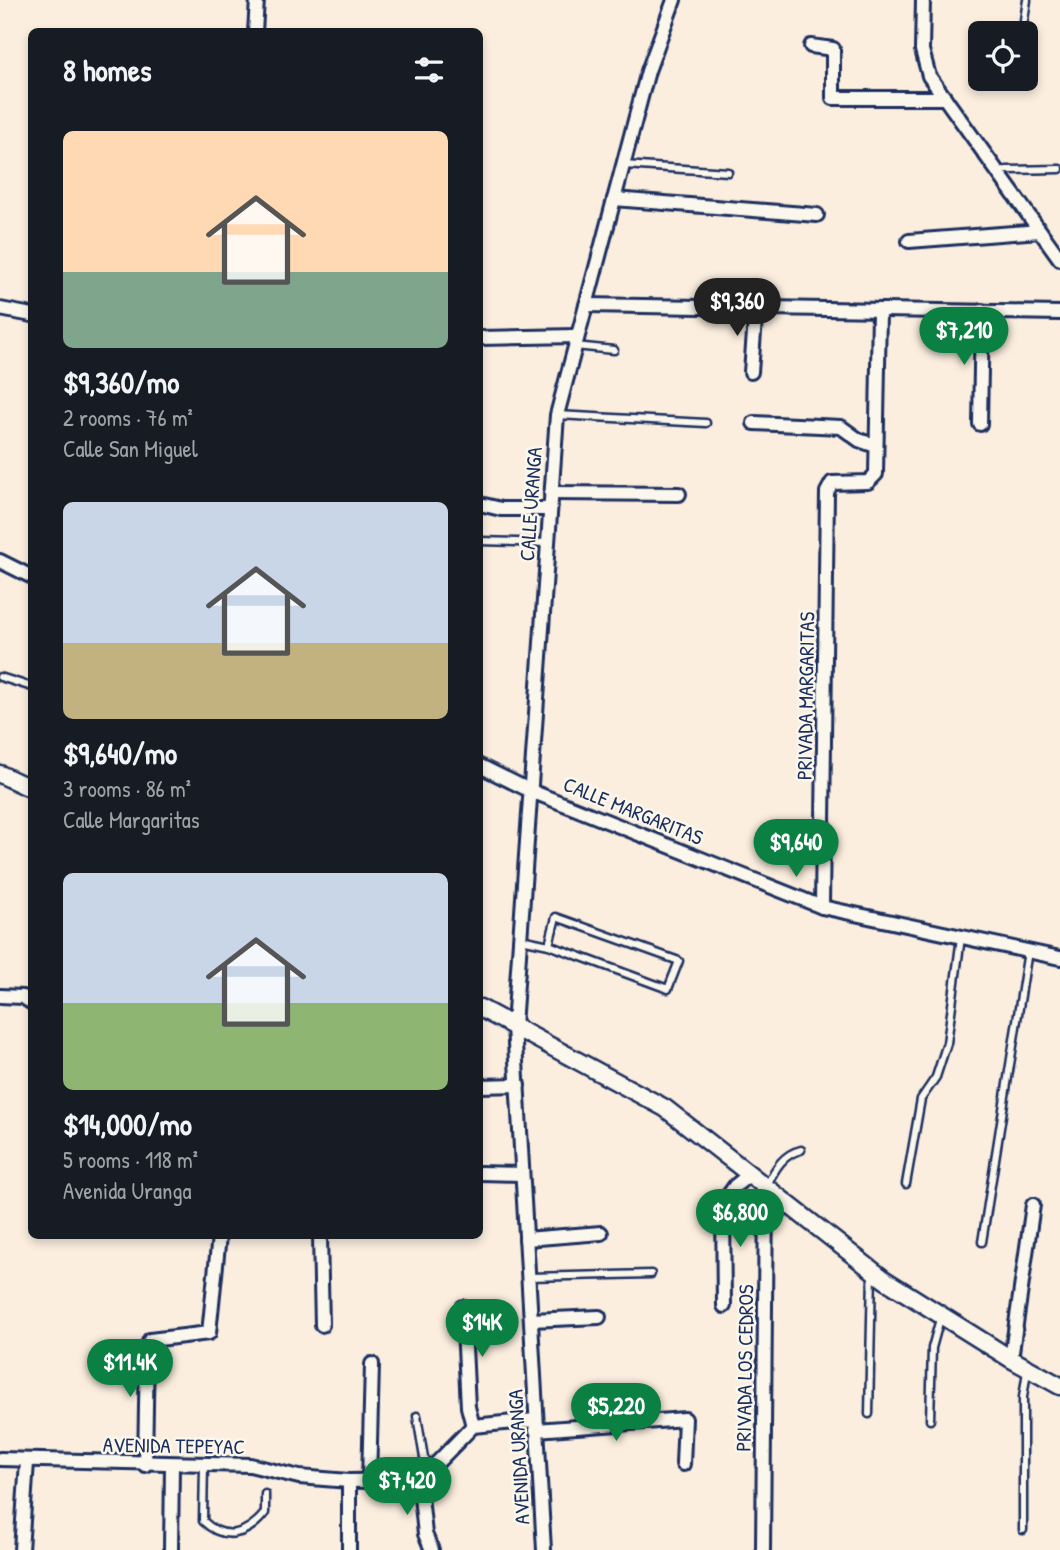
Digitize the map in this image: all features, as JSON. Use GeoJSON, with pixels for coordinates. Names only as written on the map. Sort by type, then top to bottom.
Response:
{"type":"FeatureCollection","features":[{"type":"Feature","properties":{"kind":"main road"},"geometry":{"type":"LineString","coordinates":[[0,774],[28,787]]}},
{"type":"Feature","properties":{"kind":"main road"},"geometry":{"type":"LineString","coordinates":[[483,1010],[665,1108],[872,1270],[1011,1359],[1060,1386]]}},
{"type":"Feature","properties":{"kind":"street"},"geometry":{"type":"LineString","coordinates":[[255,28],[257,0]]}},
{"type":"Feature","properties":{"kind":"street","name":"CALLE URANGA"},"geometry":{"type":"LineString","coordinates":[[514,1026],[556,415],[648,71],[674,0]]}},
{"type":"Feature","properties":{"kind":"street"},"geometry":{"type":"LineString","coordinates":[[923,0],[922,50],[929,76],[1060,259]]}},
{"type":"Feature","properties":{"kind":"street"},"geometry":{"type":"LineString","coordinates":[[811,46],[833,49],[833,98],[945,98]]}},
{"type":"Feature","properties":{"kind":"street"},"geometry":{"type":"LineString","coordinates":[[614,199],[817,215]]}},
{"type":"Feature","properties":{"kind":"street"},"geometry":{"type":"LineString","coordinates":[[909,241],[1040,231]]}},
{"type":"Feature","properties":{"kind":"street"},"geometry":{"type":"LineString","coordinates":[[586,305],[1060,313]]}},
{"type":"Feature","properties":{"kind":"street"},"geometry":{"type":"LineString","coordinates":[[751,372],[756,306]]}},
{"type":"Feature","properties":{"kind":"street"},"geometry":{"type":"LineString","coordinates":[[0,309],[28,315]]}},
{"type":"Feature","properties":{"kind":"street"},"geometry":{"type":"LineString","coordinates":[[980,424],[982,311]]}},
{"type":"Feature","properties":{"kind":"street"},"geometry":{"type":"LineString","coordinates":[[754,423],[841,427],[859,440],[876,446],[879,312]]}},
{"type":"Feature","properties":{"kind":"street"},"geometry":{"type":"LineString","coordinates":[[483,338],[575,341]]}},
{"type":"Feature","properties":{"kind":"street","name":"PRIVADA MARGARITAS"},"geometry":{"type":"LineString","coordinates":[[822,907],[828,486],[832,482],[874,479],[876,446]]}},
{"type":"Feature","properties":{"kind":"street"},"geometry":{"type":"LineString","coordinates":[[551,494],[679,494]]}},
{"type":"Feature","properties":{"kind":"street"},"geometry":{"type":"LineString","coordinates":[[483,505],[501,509],[550,509]]}},
{"type":"Feature","properties":{"kind":"street"},"geometry":{"type":"LineString","coordinates":[[0,561],[28,575]]}},
{"type":"Feature","properties":{"kind":"street","name":"CALLE MARGARITAS"},"geometry":{"type":"LineString","coordinates":[[483,767],[531,791],[822,907],[1060,958]]}},
{"type":"Feature","properties":{"kind":"street"},"geometry":{"type":"LineString","coordinates":[[0,996],[23,997],[28,1000]]}},
{"type":"Feature","properties":{"kind":"street","name":"AVENIDA URANGA"},"geometry":{"type":"LineString","coordinates":[[514,1026],[544,1550]]}},
{"type":"Feature","properties":{"kind":"street"},"geometry":{"type":"LineString","coordinates":[[483,1086],[517,1085]]}},
{"type":"Feature","properties":{"kind":"street"},"geometry":{"type":"LineString","coordinates":[[483,1173],[522,1174]]}},
{"type":"Feature","properties":{"kind":"street"},"geometry":{"type":"LineString","coordinates":[[724,1306],[723,1203],[735,1186],[750,1174]]}},
{"type":"Feature","properties":{"kind":"street","name":"PRIVADA LOS CEDROS"},"geometry":{"type":"LineString","coordinates":[[763,1550],[766,1187]]}},
{"type":"Feature","properties":{"kind":"street"},"geometry":{"type":"LineString","coordinates":[[1011,1359],[1033,1205]]}},
{"type":"Feature","properties":{"kind":"street"},"geometry":{"type":"LineString","coordinates":[[526,1239],[601,1233]]}},
{"type":"Feature","properties":{"kind":"street"},"geometry":{"type":"LineString","coordinates":[[145,1465],[147,1347],[150,1340],[209,1333],[219,1239]]}},
{"type":"Feature","properties":{"kind":"street"},"geometry":{"type":"LineString","coordinates":[[320,1239],[321,1325]]}},
{"type":"Feature","properties":{"kind":"street"},"geometry":{"type":"LineString","coordinates":[[463,1307],[468,1407],[473,1426]]}},
{"type":"Feature","properties":{"kind":"street"},"geometry":{"type":"LineString","coordinates":[[531,1320],[599,1317]]}},
{"type":"Feature","properties":{"kind":"street"},"geometry":{"type":"LineString","coordinates":[[369,1482],[372,1364]]}},
{"type":"Feature","properties":{"kind":"street"},"geometry":{"type":"LineString","coordinates":[[432,1550],[425,1534],[419,1478],[473,1426],[637,1425],[685,1419],[683,1464]]}},
{"type":"Feature","properties":{"kind":"street","name":"AVENIDA TEPEYAC"},"geometry":{"type":"LineString","coordinates":[[0,1460],[250,1465],[299,1477],[369,1482],[419,1478]]}},
{"type":"Feature","properties":{"kind":"street"},"geometry":{"type":"LineString","coordinates":[[21,1550],[27,1462]]}},
{"type":"Feature","properties":{"kind":"street"},"geometry":{"type":"LineString","coordinates":[[171,1550],[172,1465]]}},
{"type":"Feature","properties":{"kind":"street"},"geometry":{"type":"LineString","coordinates":[[349,1481],[349,1550]]}},
{"type":"Feature","properties":{"kind":"lane"},"geometry":{"type":"LineString","coordinates":[[1024,20],[1027,0]]}},
{"type":"Feature","properties":{"kind":"lane"},"geometry":{"type":"LineString","coordinates":[[624,165],[728,172]]}},
{"type":"Feature","properties":{"kind":"lane"},"geometry":{"type":"LineString","coordinates":[[999,173],[1006,170],[1060,169]]}},
{"type":"Feature","properties":{"kind":"lane"},"geometry":{"type":"LineString","coordinates":[[575,341],[614,350]]}},
{"type":"Feature","properties":{"kind":"lane"},"geometry":{"type":"LineString","coordinates":[[556,415],[706,423]]}},
{"type":"Feature","properties":{"kind":"lane"},"geometry":{"type":"LineString","coordinates":[[483,541],[548,543]]}},
{"type":"Feature","properties":{"kind":"lane"},"geometry":{"type":"LineString","coordinates":[[0,677],[28,686]]}},
{"type":"Feature","properties":{"kind":"lane"},"geometry":{"type":"LineString","coordinates":[[521,939],[549,945],[668,989],[679,961],[556,917],[549,945]]}},
{"type":"Feature","properties":{"kind":"lane"},"geometry":{"type":"LineString","coordinates":[[906,1184],[921,1098],[936,1077],[947,1043],[961,937]]}},
{"type":"Feature","properties":{"kind":"lane"},"geometry":{"type":"LineString","coordinates":[[982,1242],[1028,951]]}},
{"type":"Feature","properties":{"kind":"lane"},"geometry":{"type":"LineString","coordinates":[[766,1187],[779,1164],[791,1152],[801,1150]]}},
{"type":"Feature","properties":{"kind":"lane"},"geometry":{"type":"LineString","coordinates":[[869,1414],[872,1270]]}},
{"type":"Feature","properties":{"kind":"lane"},"geometry":{"type":"LineString","coordinates":[[528,1277],[652,1274]]}},
{"type":"Feature","properties":{"kind":"lane"},"geometry":{"type":"LineString","coordinates":[[930,1420],[932,1348],[941,1315]]}},
{"type":"Feature","properties":{"kind":"lane"},"geometry":{"type":"LineString","coordinates":[[1023,1530],[1023,1397],[1027,1368]]}},
{"type":"Feature","properties":{"kind":"lane"},"geometry":{"type":"LineString","coordinates":[[417,1416],[424,1458],[432,1468]]}},
{"type":"Feature","properties":{"kind":"lane"},"geometry":{"type":"LineString","coordinates":[[204,1465],[204,1521],[213,1530],[228,1536],[253,1528],[265,1513],[265,1494]]}}]}
